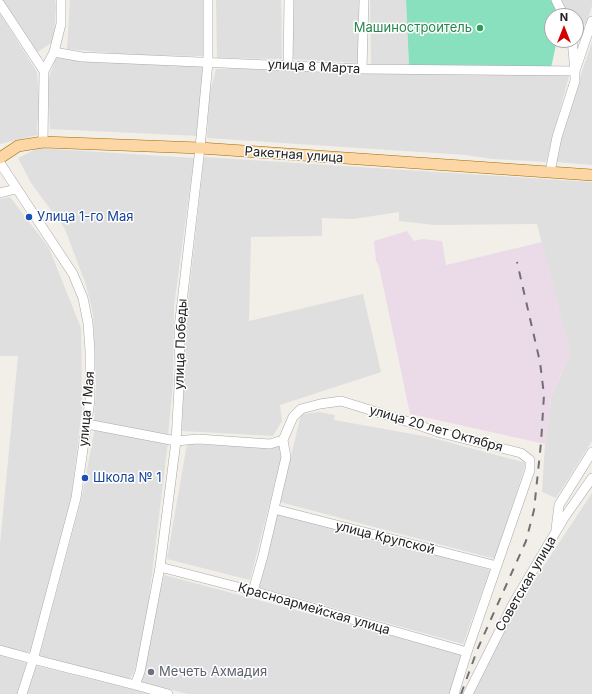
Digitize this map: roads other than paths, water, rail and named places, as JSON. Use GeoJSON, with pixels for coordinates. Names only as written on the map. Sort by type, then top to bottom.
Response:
{"type":"FeatureCollection","features":[{"type":"Feature","properties":{"kind":"main road","name":"Ракетная улица"},"geometry":{"type":"LineString","coordinates":[[0,158],[18,146],[43,142],[200,148],[592,175]]}},
{"type":"Feature","properties":{"kind":"street"},"geometry":{"type":"LineString","coordinates":[[43,142],[44,71],[54,52],[61,24],[61,0]]}},
{"type":"Feature","properties":{"kind":"street","name":"улица Победы"},"geometry":{"type":"LineString","coordinates":[[135,685],[140,672],[160,567],[176,441],[180,370],[179,328],[200,148],[208,62],[208,0]]}},
{"type":"Feature","properties":{"kind":"street"},"geometry":{"type":"LineString","coordinates":[[288,66],[289,0]]}},
{"type":"Feature","properties":{"kind":"street"},"geometry":{"type":"LineString","coordinates":[[362,69],[364,0]]}},
{"type":"Feature","properties":{"kind":"street"},"geometry":{"type":"LineString","coordinates":[[0,4],[44,71]]}},
{"type":"Feature","properties":{"kind":"street"},"geometry":{"type":"LineString","coordinates":[[575,70],[592,21]]}},
{"type":"Feature","properties":{"kind":"street"},"geometry":{"type":"LineString","coordinates":[[550,172],[557,137],[574,81],[575,70],[573,48]]}},
{"type":"Feature","properties":{"kind":"street","name":"улица 8 Марта"},"geometry":{"type":"LineString","coordinates":[[54,52],[82,57],[362,69],[575,70]]}},
{"type":"Feature","properties":{"kind":"street","name":"улица 1 Мая"},"geometry":{"type":"LineString","coordinates":[[0,164],[73,274],[83,298],[88,323],[90,351],[90,385],[87,424],[76,498],[34,660],[22,694]]}},
{"type":"Feature","properties":{"kind":"street"},"geometry":{"type":"LineString","coordinates":[[0,193],[16,189]]}},
{"type":"Feature","properties":{"kind":"street","name":"улица 20 лет Октября"},"geometry":{"type":"LineString","coordinates":[[283,440],[293,417],[301,409],[340,401],[441,433],[521,453],[530,460],[530,470],[496,566]]}},
{"type":"Feature","properties":{"kind":"street"},"geometry":{"type":"LineString","coordinates":[[87,424],[176,441],[198,439],[270,444],[283,440],[286,457],[263,556],[253,590]]}},
{"type":"Feature","properties":{"kind":"street"},"geometry":{"type":"LineString","coordinates":[[555,533],[558,505],[592,452]]}},
{"type":"Feature","properties":{"kind":"street","name":"Советская улица"},"geometry":{"type":"LineString","coordinates":[[468,694],[513,604],[564,518],[592,478]]}},
{"type":"Feature","properties":{"kind":"street","name":"улица Крупской"},"geometry":{"type":"LineString","coordinates":[[274,509],[496,566]]}},
{"type":"Feature","properties":{"kind":"street"},"geometry":{"type":"LineString","coordinates":[[454,694],[496,566]]}},
{"type":"Feature","properties":{"kind":"street","name":"Красноармейская улица"},"geometry":{"type":"LineString","coordinates":[[160,567],[253,590],[467,652]]}},
{"type":"Feature","properties":{"kind":"street"},"geometry":{"type":"LineString","coordinates":[[0,650],[168,694]]}},
{"type":"Feature","properties":{"kind":"railway"},"geometry":{"type":"LineString","coordinates":[[461,694],[478,648],[526,541],[534,510],[544,395],[540,362],[517,262]]}},
{"type":"Feature","properties":{"kind":"place","name":"Машиностроитель"},"geometry":{"type":"Point","coordinates":[480,28]}},
{"type":"Feature","properties":{"kind":"place","name":"Улица 1-го Мая"},"geometry":{"type":"Point","coordinates":[29,217]}},
{"type":"Feature","properties":{"kind":"place","name":"Школа № 1"},"geometry":{"type":"Point","coordinates":[85,478]}},
{"type":"Feature","properties":{"kind":"place","name":"Мечеть Ахмадия"},"geometry":{"type":"Point","coordinates":[151,672]}}]}
